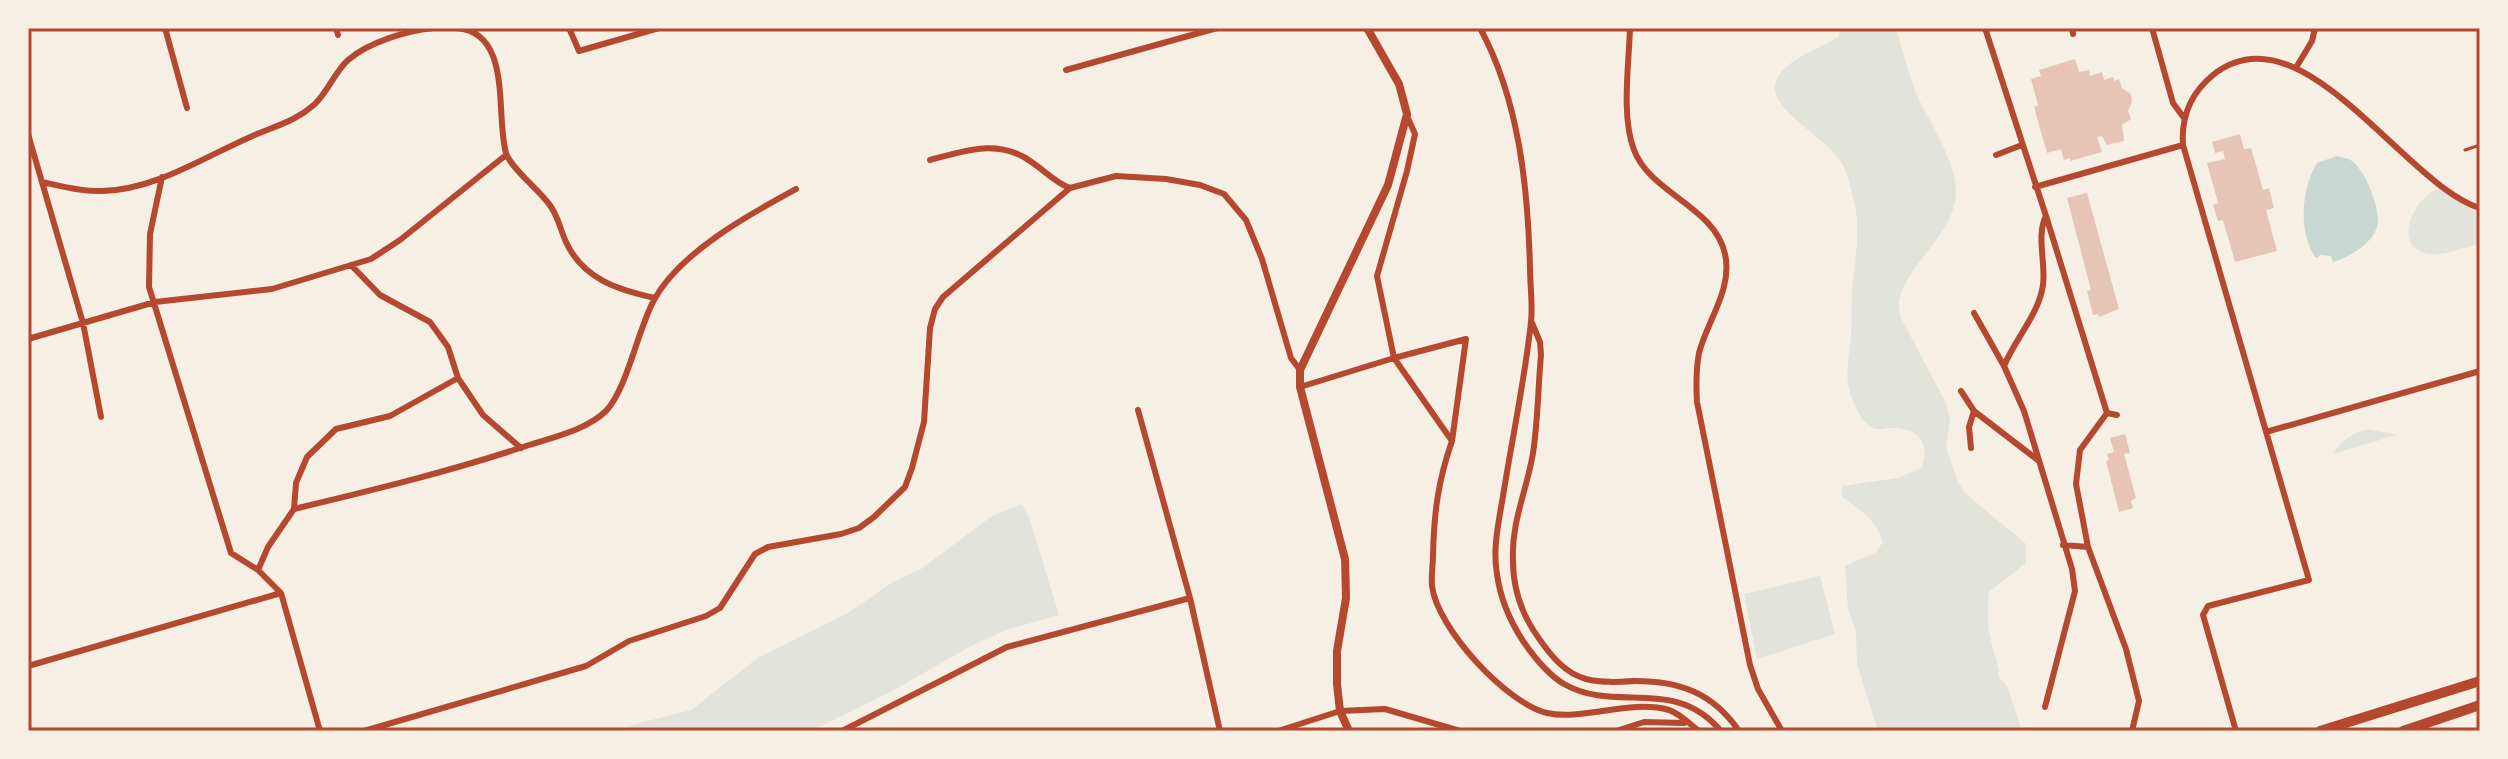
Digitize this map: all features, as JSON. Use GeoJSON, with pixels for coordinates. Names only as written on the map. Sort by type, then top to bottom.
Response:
{"type":"FeatureCollection","features":[{"type":"Feature","properties":{"kind":"main road"},"geometry":{"type":"LineString","coordinates":[[2320,731],[2350,727],[2480,680]]}},
{"type":"Feature","properties":{"kind":"main road"},"geometry":{"type":"LineString","coordinates":[[2403,731],[2480,705]]}},
{"type":"Feature","properties":{"kind":"street"},"geometry":{"type":"LineString","coordinates":[[165,28],[187,108]]}},
{"type":"Feature","properties":{"kind":"street"},"geometry":{"type":"LineString","coordinates":[[42,182],[102,191],[129,187],[180,171],[262,132],[288,124],[316,103],[348,60],[375,44],[418,29],[433,28]]}},
{"type":"Feature","properties":{"kind":"street"},"geometry":{"type":"LineString","coordinates":[[457,28],[469,29],[486,43],[496,60],[506,155],[556,212],[574,259],[586,272],[630,293],[655,298]]}},
{"type":"Feature","properties":{"kind":"street"},"geometry":{"type":"LineString","coordinates":[[569,28],[579,51],[659,28]]}},
{"type":"Feature","properties":{"kind":"street"},"geometry":{"type":"LineString","coordinates":[[1066,70],[1217,28]]}},
{"type":"Feature","properties":{"kind":"street"},"geometry":{"type":"LineString","coordinates":[[1367,28],[1399,84],[1415,134],[1377,276],[1394,358],[1452,441]]}},
{"type":"Feature","properties":{"kind":"street"},"geometry":{"type":"LineString","coordinates":[[1480,28],[1492,50],[1518,134],[1529,224],[1531,320],[1498,533],[1497,574],[1509,615],[1522,640],[1542,666],[1565,685],[1598,695],[1667,699],[1683,703],[1703,713],[1721,731]]}},
{"type":"Feature","properties":{"kind":"street"},"geometry":{"type":"LineString","coordinates":[[1630,28],[1628,118],[1634,150],[1645,169],[1665,189],[1692,208],[1711,227],[1725,253],[1722,290],[1700,352],[1697,402],[1750,665],[1758,689],[1782,731]]}},
{"type":"Feature","properties":{"kind":"street"},"geometry":{"type":"LineString","coordinates":[[1985,28],[2107,413]]}},
{"type":"Feature","properties":{"kind":"street"},"geometry":{"type":"LineString","coordinates":[[2152,28],[2173,103],[2184,118]]}},
{"type":"Feature","properties":{"kind":"street"},"geometry":{"type":"LineString","coordinates":[[2297,66],[2312,41],[2315,28]]}},
{"type":"Feature","properties":{"kind":"street"},"geometry":{"type":"LineString","coordinates":[[2236,731],[2203,615],[2208,606],[2309,580],[2183,145],[2184,118],[2205,82],[2228,66],[2254,59],[2297,66],[2436,180],[2480,208]]}},
{"type":"Feature","properties":{"kind":"street"},"geometry":{"type":"LineString","coordinates":[[1349,731],[1340,711],[1337,684],[1337,651],[1346,598],[1345,559],[1300,387],[1300,370],[1388,185],[1407,114]]}},
{"type":"Feature","properties":{"kind":"street"},"geometry":{"type":"LineString","coordinates":[[28,134],[83,323],[101,417]]}},
{"type":"Feature","properties":{"kind":"street"},"geometry":{"type":"LineString","coordinates":[[1996,155],[2022,145]]}},
{"type":"Feature","properties":{"kind":"street"},"geometry":{"type":"LineString","coordinates":[[2035,187],[2183,145]]}},
{"type":"Feature","properties":{"kind":"street"},"geometry":{"type":"LineString","coordinates":[[930,160],[981,147],[998,147],[1017,153],[1061,185],[1070,188]]}},
{"type":"Feature","properties":{"kind":"street"},"geometry":{"type":"LineString","coordinates":[[28,339],[155,302],[272,289],[371,259],[400,240],[506,155]]}},
{"type":"Feature","properties":{"kind":"street"},"geometry":{"type":"LineString","coordinates":[[364,731],[586,666],[629,641],[706,616],[720,608],[755,554],[768,547],[841,534],[859,528],[874,517],[905,487],[912,468],[924,422],[930,328],[935,309],[943,297],[1070,188],[1116,176],[1139,176],[1200,185],[1224,194],[1246,220],[1262,259],[1291,358],[1300,370]]}},
{"type":"Feature","properties":{"kind":"street"},"geometry":{"type":"LineString","coordinates":[[162,177],[150,234],[149,287],[231,553],[258,570],[281,593],[320,731]]}},
{"type":"Feature","properties":{"kind":"street"},"geometry":{"type":"LineString","coordinates":[[294,509],[473,464],[571,431],[606,410],[616,394],[655,298],[671,277],[715,236],[796,189]]}},
{"type":"Feature","properties":{"kind":"street"},"geometry":{"type":"LineString","coordinates":[[2004,366],[2043,288],[2041,225],[2046,216]]}},
{"type":"Feature","properties":{"kind":"street"},"geometry":{"type":"LineString","coordinates":[[351,265],[380,295],[430,322],[448,347],[458,378],[483,415],[521,448]]}},
{"type":"Feature","properties":{"kind":"street"},"geometry":{"type":"LineString","coordinates":[[1974,313],[2004,366],[2024,411],[2072,569],[2075,591],[2045,707]]}},
{"type":"Feature","properties":{"kind":"street"},"geometry":{"type":"LineString","coordinates":[[1531,320],[1540,342],[1541,355],[1532,455],[1513,531],[1512,563],[1520,606],[1547,650],[1567,670],[1604,682],[1655,681],[1684,686],[1715,703],[1739,731]]}},
{"type":"Feature","properties":{"kind":"street"},"geometry":{"type":"LineString","coordinates":[[1300,387],[1466,339],[1452,441],[1440,474],[1435,508],[1432,588],[1446,620],[1479,668],[1504,690],[1532,708],[1570,715],[1621,707],[1670,710],[1699,731]]}},
{"type":"Feature","properties":{"kind":"street"},"geometry":{"type":"LineString","coordinates":[[2266,432],[2480,371]]}},
{"type":"Feature","properties":{"kind":"street"},"geometry":{"type":"LineString","coordinates":[[258,570],[268,547],[294,509],[296,483],[307,457],[336,429],[390,416],[458,378]]}},
{"type":"Feature","properties":{"kind":"street"},"geometry":{"type":"LineString","coordinates":[[1961,391],[1974,411],[2039,461]]}},
{"type":"Feature","properties":{"kind":"street"},"geometry":{"type":"LineString","coordinates":[[1138,410],[1190,598],[1220,731]]}},
{"type":"Feature","properties":{"kind":"street"},"geometry":{"type":"LineString","coordinates":[[1971,448],[1969,427],[1974,411]]}},
{"type":"Feature","properties":{"kind":"street"},"geometry":{"type":"LineString","coordinates":[[2107,413],[2117,415]]}},
{"type":"Feature","properties":{"kind":"street"},"geometry":{"type":"LineString","coordinates":[[2107,413],[2080,450],[2076,484],[2088,547],[2126,649],[2139,701],[2132,731]]}},
{"type":"Feature","properties":{"kind":"street"},"geometry":{"type":"LineString","coordinates":[[2063,545],[2088,547]]}},
{"type":"Feature","properties":{"kind":"street"},"geometry":{"type":"LineString","coordinates":[[28,666],[281,593]]}},
{"type":"Feature","properties":{"kind":"street"},"geometry":{"type":"LineString","coordinates":[[842,731],[1007,647],[1190,598]]}},
{"type":"Feature","properties":{"kind":"street"},"geometry":{"type":"LineString","coordinates":[[1278,731],[1340,711],[1385,709],[1460,731]]}},
{"type":"Feature","properties":{"kind":"street"},"geometry":{"type":"LineString","coordinates":[[1616,731],[1644,722],[1692,725]]}},
{"type":"Feature","properties":{"kind":"lane"},"geometry":{"type":"LineString","coordinates":[[2465,150],[2480,145]]}},
{"type":"Feature","properties":{"kind":"shaded area"},"geometry":{"type":"Polygon","coordinates":[[[1840,28],[1896,28],[1914,88],[1946,152],[1955,179],[1954,206],[1948,221],[1904,286],[1899,306],[1901,318],[1946,403],[1950,420],[1946,448],[1958,482],[1965,493],[2026,544],[2026,563],[1989,592],[1988,612],[1999,677],[2007,686],[2022,731],[1878,731],[1857,664],[1856,632],[1848,609],[1845,566],[1876,552],[1883,542],[1872,522],[1842,497],[1842,486],[1898,478],[1921,468],[1924,450],[1923,443],[1914,433],[1898,428],[1871,427],[1860,416],[1853,401],[1847,374],[1857,239],[1853,197],[1841,162],[1782,106],[1775,87],[1783,70],[1839,36],[1840,28]]]}},
{"type":"Feature","properties":{"kind":"shaded area"},"geometry":{"type":"Polygon","coordinates":[[[2337,156],[2349,159],[2361,171],[2371,190],[2378,220],[2374,233],[2365,244],[2333,262],[2331,256],[2316,258],[2310,248],[2304,211],[2308,185],[2317,163],[2337,156]]]}},
{"type":"Feature","properties":{"kind":"shaded area"},"geometry":{"type":"Polygon","coordinates":[[[2439,189],[2480,215],[2480,243],[2430,254],[2418,250],[2411,243],[2408,234],[2414,212],[2421,202],[2439,189]]]}},
{"type":"Feature","properties":{"kind":"shaded area"},"geometry":{"type":"Polygon","coordinates":[[[2368,429],[2397,435],[2332,454],[2348,438],[2368,429]]]}},
{"type":"Feature","properties":{"kind":"shaded area"},"geometry":{"type":"Polygon","coordinates":[[[1022,504],[1030,520],[1059,615],[1006,630],[973,645],[894,690],[811,731],[621,731],[628,726],[691,710],[759,657],[848,613],[893,582],[921,569],[992,516],[1022,504]]]}},
{"type":"Feature","properties":{"kind":"shaded area"},"geometry":{"type":"Polygon","coordinates":[[[1820,576],[1835,634],[1757,659],[1744,594],[1820,576]]]}},
{"type":"Feature","properties":{"kind":"building"},"geometry":{"type":"Polygon","coordinates":[[[2075,59],[2079,72],[2089,70],[2090,76],[2102,72],[2104,80],[2119,79],[2122,88],[2131,94],[2132,102],[2128,111],[2131,119],[2122,125],[2124,141],[2107,145],[2102,136],[2097,137],[2102,152],[2070,161],[2070,158],[2064,160],[2061,149],[2047,153],[2034,107],[2038,105],[2031,79],[2041,76],[2039,70],[2075,59]]]}},
{"type":"Feature","properties":{"kind":"building"},"geometry":{"type":"Polygon","coordinates":[[[2240,134],[2244,149],[2251,148],[2263,190],[2269,188],[2274,208],[2266,210],[2277,251],[2235,262],[2223,220],[2218,221],[2213,205],[2218,203],[2207,163],[2225,159],[2223,151],[2215,153],[2212,142],[2240,134]]]}},
{"type":"Feature","properties":{"kind":"building"},"geometry":{"type":"Polygon","coordinates":[[[2087,193],[2119,309],[2099,317],[2098,314],[2093,315],[2087,291],[2091,290],[2067,198],[2087,193]]]}},
{"type":"Feature","properties":{"kind":"building"},"geometry":{"type":"Polygon","coordinates":[[[2125,434],[2130,453],[2124,454],[2136,498],[2131,501],[2133,508],[2119,512],[2106,461],[2109,460],[2107,454],[2114,452],[2110,438],[2125,434]]]}}]}
